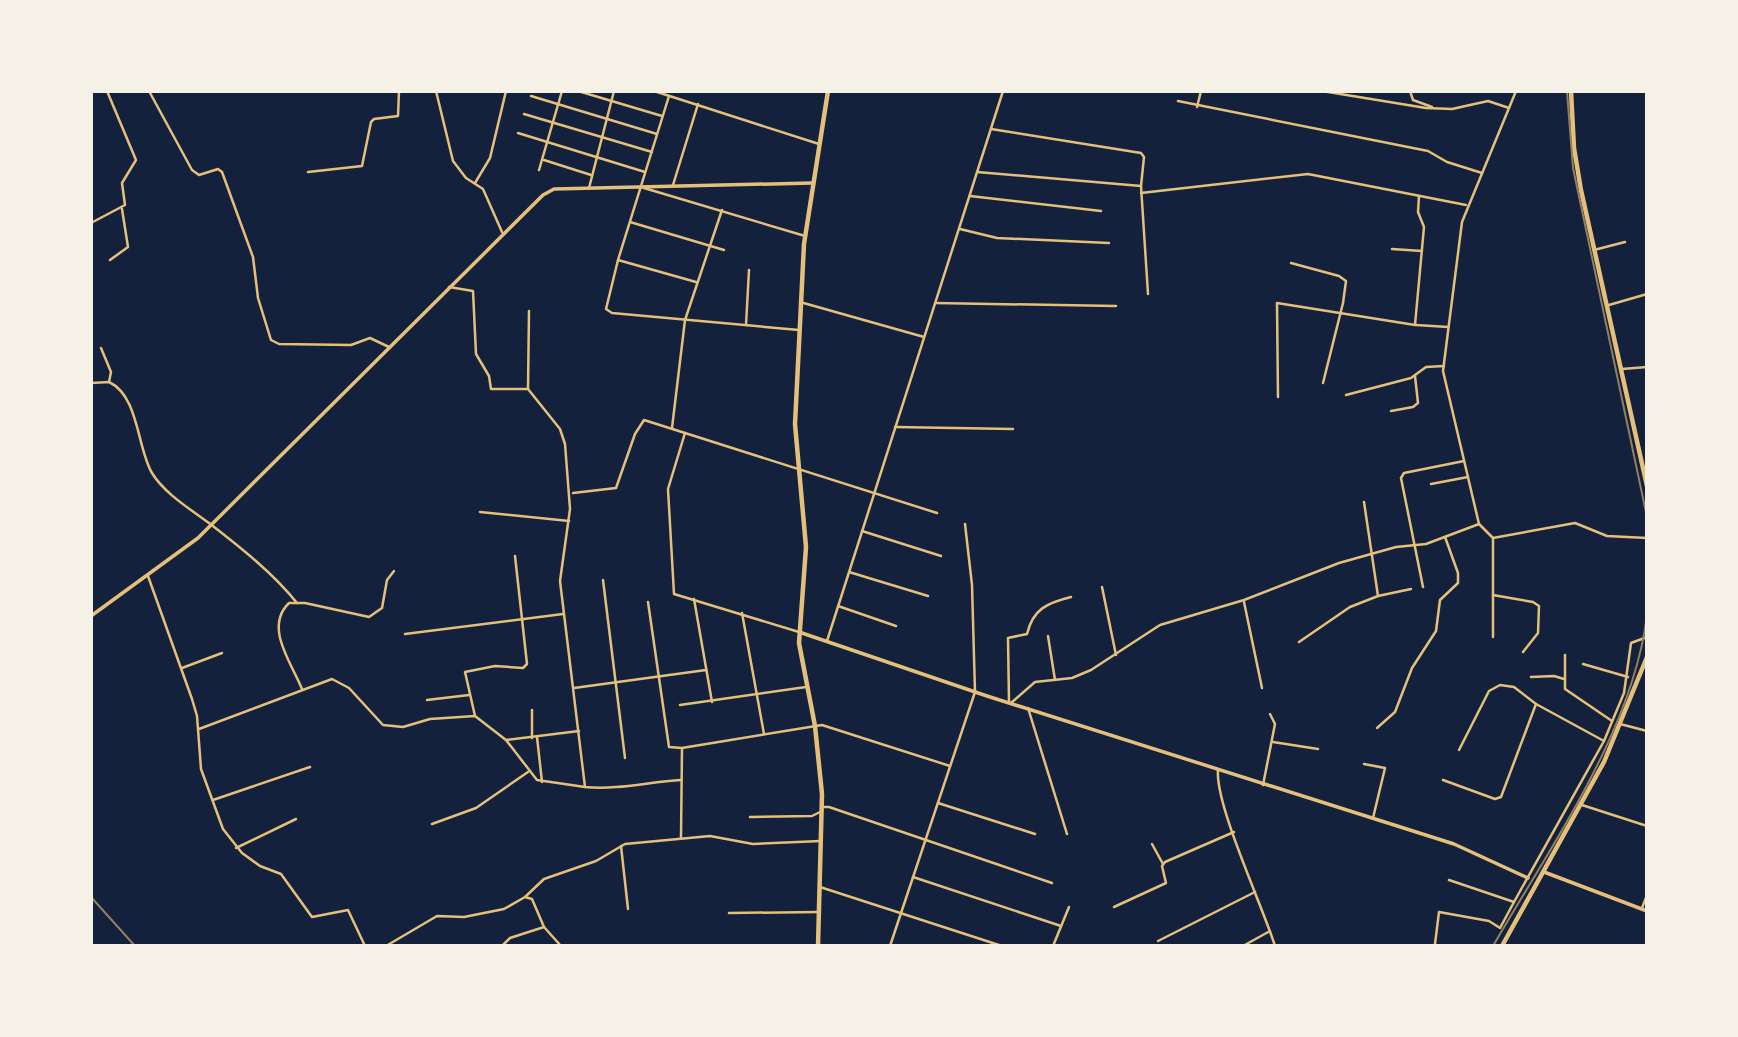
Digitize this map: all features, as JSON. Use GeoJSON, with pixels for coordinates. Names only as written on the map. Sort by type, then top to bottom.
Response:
{"type":"FeatureCollection","features":[{"type":"Feature","properties":{"kind":"main road"},"geometry":{"type":"LineString","coordinates":[[818,946],[822,809],[815,726],[806,687],[799,632],[807,561],[804,503],[794,424],[805,236],[828,91]]}},
{"type":"Feature","properties":{"kind":"main road"},"geometry":{"type":"LineString","coordinates":[[1571,91],[1574,148],[1647,486]]}},
{"type":"Feature","properties":{"kind":"main road"},"geometry":{"type":"LineString","coordinates":[[1502,946],[1582,804],[1620,724],[1647,657]]}},
{"type":"Feature","properties":{"kind":"street"},"geometry":{"type":"LineString","coordinates":[[91,223],[122,209],[126,202],[122,183],[132,169],[135,156],[107,91]]}},
{"type":"Feature","properties":{"kind":"street"},"geometry":{"type":"LineString","coordinates":[[149,91],[192,170],[199,175],[216,169],[222,172],[253,257],[258,298],[271,340],[279,344],[346,346],[370,338],[389,347]]}},
{"type":"Feature","properties":{"kind":"street"},"geometry":{"type":"LineString","coordinates":[[308,172],[362,166],[370,124],[374,119],[398,116],[399,91]]}},
{"type":"Feature","properties":{"kind":"street"},"geometry":{"type":"LineString","coordinates":[[436,91],[451,157],[461,173],[483,189],[502,232]]}},
{"type":"Feature","properties":{"kind":"street"},"geometry":{"type":"LineString","coordinates":[[474,184],[491,158],[506,91]]}},
{"type":"Feature","properties":{"kind":"street"},"geometry":{"type":"LineString","coordinates":[[539,170],[562,91]]}},
{"type":"Feature","properties":{"kind":"street"},"geometry":{"type":"LineString","coordinates":[[578,91],[663,116]]}},
{"type":"Feature","properties":{"kind":"street"},"geometry":{"type":"LineString","coordinates":[[589,188],[614,91]]}},
{"type":"Feature","properties":{"kind":"street"},"geometry":{"type":"LineString","coordinates":[[654,91],[819,144]]}},
{"type":"Feature","properties":{"kind":"street"},"geometry":{"type":"LineString","coordinates":[[827,641],[1003,91]]}},
{"type":"Feature","properties":{"kind":"street"},"geometry":{"type":"LineString","coordinates":[[1197,107],[1201,91]]}},
{"type":"Feature","properties":{"kind":"street"},"geometry":{"type":"LineString","coordinates":[[1322,91],[1435,109],[1488,101],[1509,108]]}},
{"type":"Feature","properties":{"kind":"street"},"geometry":{"type":"LineString","coordinates":[[1410,91],[1413,100],[1435,109]]}},
{"type":"Feature","properties":{"kind":"street"},"geometry":{"type":"LineString","coordinates":[[1493,637],[1493,538],[1479,524],[1444,381],[1444,366],[1462,222],[1516,91]]}},
{"type":"Feature","properties":{"kind":"street"},"geometry":{"type":"LineString","coordinates":[[531,96],[657,134]]}},
{"type":"Feature","properties":{"kind":"street"},"geometry":{"type":"LineString","coordinates":[[669,96],[618,260],[606,305],[608,312],[799,330]]}},
{"type":"Feature","properties":{"kind":"street"},"geometry":{"type":"LineString","coordinates":[[1178,101],[1197,107],[1428,151],[1447,162],[1482,173]]}},
{"type":"Feature","properties":{"kind":"street"},"geometry":{"type":"LineString","coordinates":[[673,185],[698,104]]}},
{"type":"Feature","properties":{"kind":"street"},"geometry":{"type":"LineString","coordinates":[[524,114],[652,152]]}},
{"type":"Feature","properties":{"kind":"street"},"geometry":{"type":"LineString","coordinates":[[990,129],[1141,152],[1144,155],[1142,192],[1148,294]]}},
{"type":"Feature","properties":{"kind":"street"},"geometry":{"type":"LineString","coordinates":[[518,133],[645,172]]}},
{"type":"Feature","properties":{"kind":"street"},"geometry":{"type":"LineString","coordinates":[[542,160],[591,175]]}},
{"type":"Feature","properties":{"kind":"street"},"geometry":{"type":"LineString","coordinates":[[977,172],[1142,186]]}},
{"type":"Feature","properties":{"kind":"street"},"geometry":{"type":"LineString","coordinates":[[1142,192],[1308,174],[1468,205]]}},
{"type":"Feature","properties":{"kind":"street"},"geometry":{"type":"LineString","coordinates":[[91,616],[148,576],[212,525],[502,232],[543,195],[554,189],[812,183]]}},
{"type":"Feature","properties":{"kind":"street"},"geometry":{"type":"LineString","coordinates":[[640,187],[805,236]]}},
{"type":"Feature","properties":{"kind":"street"},"geometry":{"type":"LineString","coordinates":[[1415,324],[1424,225],[1418,212],[1419,196]]}},
{"type":"Feature","properties":{"kind":"street"},"geometry":{"type":"LineString","coordinates":[[970,197],[1101,211]]}},
{"type":"Feature","properties":{"kind":"street"},"geometry":{"type":"LineString","coordinates":[[110,260],[128,247],[122,209]]}},
{"type":"Feature","properties":{"kind":"street"},"geometry":{"type":"LineString","coordinates":[[672,428],[685,320],[722,210]]}},
{"type":"Feature","properties":{"kind":"street"},"geometry":{"type":"LineString","coordinates":[[630,222],[724,250]]}},
{"type":"Feature","properties":{"kind":"street"},"geometry":{"type":"LineString","coordinates":[[960,229],[996,238],[1109,243]]}},
{"type":"Feature","properties":{"kind":"street"},"geometry":{"type":"LineString","coordinates":[[1594,250],[1625,242]]}},
{"type":"Feature","properties":{"kind":"street"},"geometry":{"type":"LineString","coordinates":[[1392,249],[1422,251]]}},
{"type":"Feature","properties":{"kind":"street"},"geometry":{"type":"LineString","coordinates":[[618,260],[697,282]]}},
{"type":"Feature","properties":{"kind":"street"},"geometry":{"type":"LineString","coordinates":[[1291,263],[1343,278],[1346,290],[1323,383]]}},
{"type":"Feature","properties":{"kind":"street"},"geometry":{"type":"LineString","coordinates":[[746,325],[749,270]]}},
{"type":"Feature","properties":{"kind":"street"},"geometry":{"type":"LineString","coordinates":[[449,287],[473,291],[476,354],[489,376],[491,389],[528,389]]}},
{"type":"Feature","properties":{"kind":"street"},"geometry":{"type":"LineString","coordinates":[[1609,305],[1647,295]]}},
{"type":"Feature","properties":{"kind":"street"},"geometry":{"type":"LineString","coordinates":[[800,302],[923,337]]}},
{"type":"Feature","properties":{"kind":"street"},"geometry":{"type":"LineString","coordinates":[[935,303],[1116,306]]}},
{"type":"Feature","properties":{"kind":"street"},"geometry":{"type":"LineString","coordinates":[[1278,397],[1275,304],[1448,327]]}},
{"type":"Feature","properties":{"kind":"street"},"geometry":{"type":"LineString","coordinates":[[529,311],[528,389],[563,435],[571,493],[560,568],[563,614],[585,787]]}},
{"type":"Feature","properties":{"kind":"street"},"geometry":{"type":"LineString","coordinates":[[101,348],[111,372],[109,382]]}},
{"type":"Feature","properties":{"kind":"street"},"geometry":{"type":"LineString","coordinates":[[1346,395],[1415,376],[1426,367],[1444,366]]}},
{"type":"Feature","properties":{"kind":"street"},"geometry":{"type":"LineString","coordinates":[[1622,369],[1647,367]]}},
{"type":"Feature","properties":{"kind":"street"},"geometry":{"type":"LineString","coordinates":[[1391,411],[1413,407],[1418,403],[1415,376]]}},
{"type":"Feature","properties":{"kind":"street"},"geometry":{"type":"LineString","coordinates":[[109,382],[126,401],[151,472],[158,482],[212,525],[297,603]]}},
{"type":"Feature","properties":{"kind":"street"},"geometry":{"type":"LineString","coordinates":[[91,383],[109,382]]}},
{"type":"Feature","properties":{"kind":"street"},"geometry":{"type":"LineString","coordinates":[[571,493],[616,488],[635,434],[645,420],[875,491],[937,513]]}},
{"type":"Feature","properties":{"kind":"street"},"geometry":{"type":"LineString","coordinates":[[895,427],[1013,429]]}},
{"type":"Feature","properties":{"kind":"street"},"geometry":{"type":"LineString","coordinates":[[685,433],[669,481],[667,499],[674,594],[742,613],[975,692],[1454,844],[1528,878]]}},
{"type":"Feature","properties":{"kind":"street"},"geometry":{"type":"LineString","coordinates":[[1423,587],[1413,545],[1402,474],[1465,461]]}},
{"type":"Feature","properties":{"kind":"street"},"geometry":{"type":"LineString","coordinates":[[1431,484],[1468,477]]}},
{"type":"Feature","properties":{"kind":"street"},"geometry":{"type":"LineString","coordinates":[[1364,502],[1378,596]]}},
{"type":"Feature","properties":{"kind":"street"},"geometry":{"type":"LineString","coordinates":[[480,512],[569,521]]}},
{"type":"Feature","properties":{"kind":"street"},"geometry":{"type":"LineString","coordinates":[[1493,538],[1575,523],[1607,536],[1647,538]]}},
{"type":"Feature","properties":{"kind":"street"},"geometry":{"type":"LineString","coordinates":[[890,946],[975,692],[972,585],[965,524]]}},
{"type":"Feature","properties":{"kind":"street"},"geometry":{"type":"LineString","coordinates":[[1010,702],[1035,682],[1055,680],[1091,670],[1160,625],[1244,600],[1371,552],[1444,537],[1479,524]]}},
{"type":"Feature","properties":{"kind":"street"},"geometry":{"type":"LineString","coordinates":[[862,531],[941,556]]}},
{"type":"Feature","properties":{"kind":"street"},"geometry":{"type":"LineString","coordinates":[[1377,728],[1395,712],[1412,668],[1436,631],[1440,600],[1458,583],[1456,564],[1444,537]]}},
{"type":"Feature","properties":{"kind":"street"},"geometry":{"type":"LineString","coordinates":[[515,556],[526,667],[495,666],[465,672],[468,695],[475,716],[506,740],[528,772],[542,782],[617,789],[681,780]]}},
{"type":"Feature","properties":{"kind":"street"},"geometry":{"type":"LineString","coordinates":[[302,689],[276,628],[279,612],[289,603],[297,603],[369,617],[382,608],[387,580],[394,570]]}},
{"type":"Feature","properties":{"kind":"street"},"geometry":{"type":"LineString","coordinates":[[849,572],[928,596]]}},
{"type":"Feature","properties":{"kind":"street"},"geometry":{"type":"LineString","coordinates":[[148,576],[182,668],[198,730],[199,762],[223,829],[236,848],[260,866],[281,874],[312,917],[348,910],[365,946]]}},
{"type":"Feature","properties":{"kind":"street"},"geometry":{"type":"LineString","coordinates":[[603,580],[625,758]]}},
{"type":"Feature","properties":{"kind":"street"},"geometry":{"type":"LineString","coordinates":[[1102,587],[1116,655]]}},
{"type":"Feature","properties":{"kind":"street"},"geometry":{"type":"LineString","coordinates":[[1299,642],[1350,607],[1378,596],[1412,589]]}},
{"type":"Feature","properties":{"kind":"street"},"geometry":{"type":"LineString","coordinates":[[1493,595],[1533,602],[1539,606],[1538,633],[1523,652]]}},
{"type":"Feature","properties":{"kind":"street"},"geometry":{"type":"LineString","coordinates":[[1010,702],[1008,638],[1027,634],[1033,616],[1046,604],[1071,597]]}},
{"type":"Feature","properties":{"kind":"street"},"geometry":{"type":"LineString","coordinates":[[694,599],[712,702]]}},
{"type":"Feature","properties":{"kind":"street"},"geometry":{"type":"LineString","coordinates":[[1244,600],[1262,688]]}},
{"type":"Feature","properties":{"kind":"street"},"geometry":{"type":"LineString","coordinates":[[648,602],[666,743],[669,747],[682,748],[815,726],[830,727],[950,766]]}},
{"type":"Feature","properties":{"kind":"street"},"geometry":{"type":"LineString","coordinates":[[838,607],[896,626]]}},
{"type":"Feature","properties":{"kind":"street"},"geometry":{"type":"LineString","coordinates":[[742,613],[764,734]]}},
{"type":"Feature","properties":{"kind":"street"},"geometry":{"type":"LineString","coordinates":[[405,634],[563,614]]}},
{"type":"Feature","properties":{"kind":"street"},"geometry":{"type":"LineString","coordinates":[[1048,636],[1055,680]]}},
{"type":"Feature","properties":{"kind":"street"},"geometry":{"type":"LineString","coordinates":[[1435,944],[1439,912],[1489,921],[1500,928],[1604,741],[1628,677],[1631,643],[1647,637]]}},
{"type":"Feature","properties":{"kind":"street"},"geometry":{"type":"LineString","coordinates":[[182,668],[222,653]]}},
{"type":"Feature","properties":{"kind":"street"},"geometry":{"type":"LineString","coordinates":[[1564,655],[1564,679],[1569,694],[1612,721]]}},
{"type":"Feature","properties":{"kind":"street"},"geometry":{"type":"LineString","coordinates":[[1583,664],[1628,677]]}},
{"type":"Feature","properties":{"kind":"street"},"geometry":{"type":"LineString","coordinates":[[574,688],[657,674],[706,670]]}},
{"type":"Feature","properties":{"kind":"street"},"geometry":{"type":"LineString","coordinates":[[1531,677],[1554,676],[1564,679]]}},
{"type":"Feature","properties":{"kind":"street"},"geometry":{"type":"LineString","coordinates":[[198,730],[332,678],[341,681],[390,728],[430,719],[475,716]]}},
{"type":"Feature","properties":{"kind":"street"},"geometry":{"type":"LineString","coordinates":[[1459,750],[1492,687],[1500,685],[1514,687],[1536,704],[1604,741]]}},
{"type":"Feature","properties":{"kind":"street"},"geometry":{"type":"LineString","coordinates":[[680,705],[806,687]]}},
{"type":"Feature","properties":{"kind":"street"},"geometry":{"type":"LineString","coordinates":[[427,700],[468,695]]}},
{"type":"Feature","properties":{"kind":"street"},"geometry":{"type":"LineString","coordinates":[[1443,780],[1495,799],[1501,797],[1536,704]]}},
{"type":"Feature","properties":{"kind":"street"},"geometry":{"type":"LineString","coordinates":[[1028,708],[1067,834]]}},
{"type":"Feature","properties":{"kind":"street"},"geometry":{"type":"LineString","coordinates":[[532,710],[532,738]]}},
{"type":"Feature","properties":{"kind":"street"},"geometry":{"type":"LineString","coordinates":[[1264,785],[1275,724],[1270,714]]}},
{"type":"Feature","properties":{"kind":"street"},"geometry":{"type":"LineString","coordinates":[[1620,724],[1647,731]]}},
{"type":"Feature","properties":{"kind":"street"},"geometry":{"type":"LineString","coordinates":[[506,740],[579,731]]}},
{"type":"Feature","properties":{"kind":"street"},"geometry":{"type":"LineString","coordinates":[[537,737],[542,782]]}},
{"type":"Feature","properties":{"kind":"street"},"geometry":{"type":"LineString","coordinates":[[1272,741],[1318,749]]}},
{"type":"Feature","properties":{"kind":"street"},"geometry":{"type":"LineString","coordinates":[[681,838],[684,794],[681,780],[682,748]]}},
{"type":"Feature","properties":{"kind":"street"},"geometry":{"type":"LineString","coordinates":[[1364,764],[1385,768],[1372,819]]}},
{"type":"Feature","properties":{"kind":"street"},"geometry":{"type":"LineString","coordinates":[[213,800],[310,767]]}},
{"type":"Feature","properties":{"kind":"street"},"geometry":{"type":"LineString","coordinates":[[1218,769],[1220,790],[1275,946]]}},
{"type":"Feature","properties":{"kind":"street"},"geometry":{"type":"LineString","coordinates":[[432,824],[476,808],[528,772]]}},
{"type":"Feature","properties":{"kind":"street"},"geometry":{"type":"LineString","coordinates":[[937,803],[1035,834]]}},
{"type":"Feature","properties":{"kind":"street"},"geometry":{"type":"LineString","coordinates":[[1582,804],[1647,826]]}},
{"type":"Feature","properties":{"kind":"street"},"geometry":{"type":"LineString","coordinates":[[750,817],[812,816],[829,807],[1052,883]]}},
{"type":"Feature","properties":{"kind":"street"},"geometry":{"type":"LineString","coordinates":[[236,848],[296,819]]}},
{"type":"Feature","properties":{"kind":"street"},"geometry":{"type":"LineString","coordinates":[[1163,864],[1234,832]]}},
{"type":"Feature","properties":{"kind":"street"},"geometry":{"type":"LineString","coordinates":[[386,946],[437,916],[464,917],[504,909],[524,897],[544,879],[596,862],[621,846],[710,836],[753,844],[821,841]]}},
{"type":"Feature","properties":{"kind":"street"},"geometry":{"type":"LineString","coordinates":[[1114,907],[1166,883],[1163,864],[1152,844]]}},
{"type":"Feature","properties":{"kind":"street"},"geometry":{"type":"LineString","coordinates":[[621,846],[628,909]]}},
{"type":"Feature","properties":{"kind":"street"},"geometry":{"type":"LineString","coordinates":[[1544,872],[1645,910],[1647,895]]}},
{"type":"Feature","properties":{"kind":"street"},"geometry":{"type":"LineString","coordinates":[[913,877],[1061,926]]}},
{"type":"Feature","properties":{"kind":"street"},"geometry":{"type":"LineString","coordinates":[[1449,880],[1514,902]]}},
{"type":"Feature","properties":{"kind":"street"},"geometry":{"type":"LineString","coordinates":[[820,887],[1002,946]]}},
{"type":"Feature","properties":{"kind":"street"},"geometry":{"type":"LineString","coordinates":[[1158,941],[1255,892]]}},
{"type":"Feature","properties":{"kind":"street"},"geometry":{"type":"LineString","coordinates":[[524,897],[532,899],[544,928],[561,946]]}},
{"type":"Feature","properties":{"kind":"street"},"geometry":{"type":"LineString","coordinates":[[1053,946],[1069,907]]}},
{"type":"Feature","properties":{"kind":"street"},"geometry":{"type":"LineString","coordinates":[[729,913],[819,912]]}},
{"type":"Feature","properties":{"kind":"street"},"geometry":{"type":"LineString","coordinates":[[502,946],[510,939],[544,928]]}},
{"type":"Feature","properties":{"kind":"street"},"geometry":{"type":"LineString","coordinates":[[1242,946],[1270,931]]}},
{"type":"Feature","properties":{"kind":"railway"},"geometry":{"type":"LineString","coordinates":[[1567,91],[1573,168],[1647,517]]}},
{"type":"Feature","properties":{"kind":"railway"},"geometry":{"type":"LineString","coordinates":[[1493,946],[1563,828],[1607,745],[1639,658],[1647,615]]}},
{"type":"Feature","properties":{"kind":"railway"},"geometry":{"type":"LineString","coordinates":[[91,897],[135,946]]}}]}
